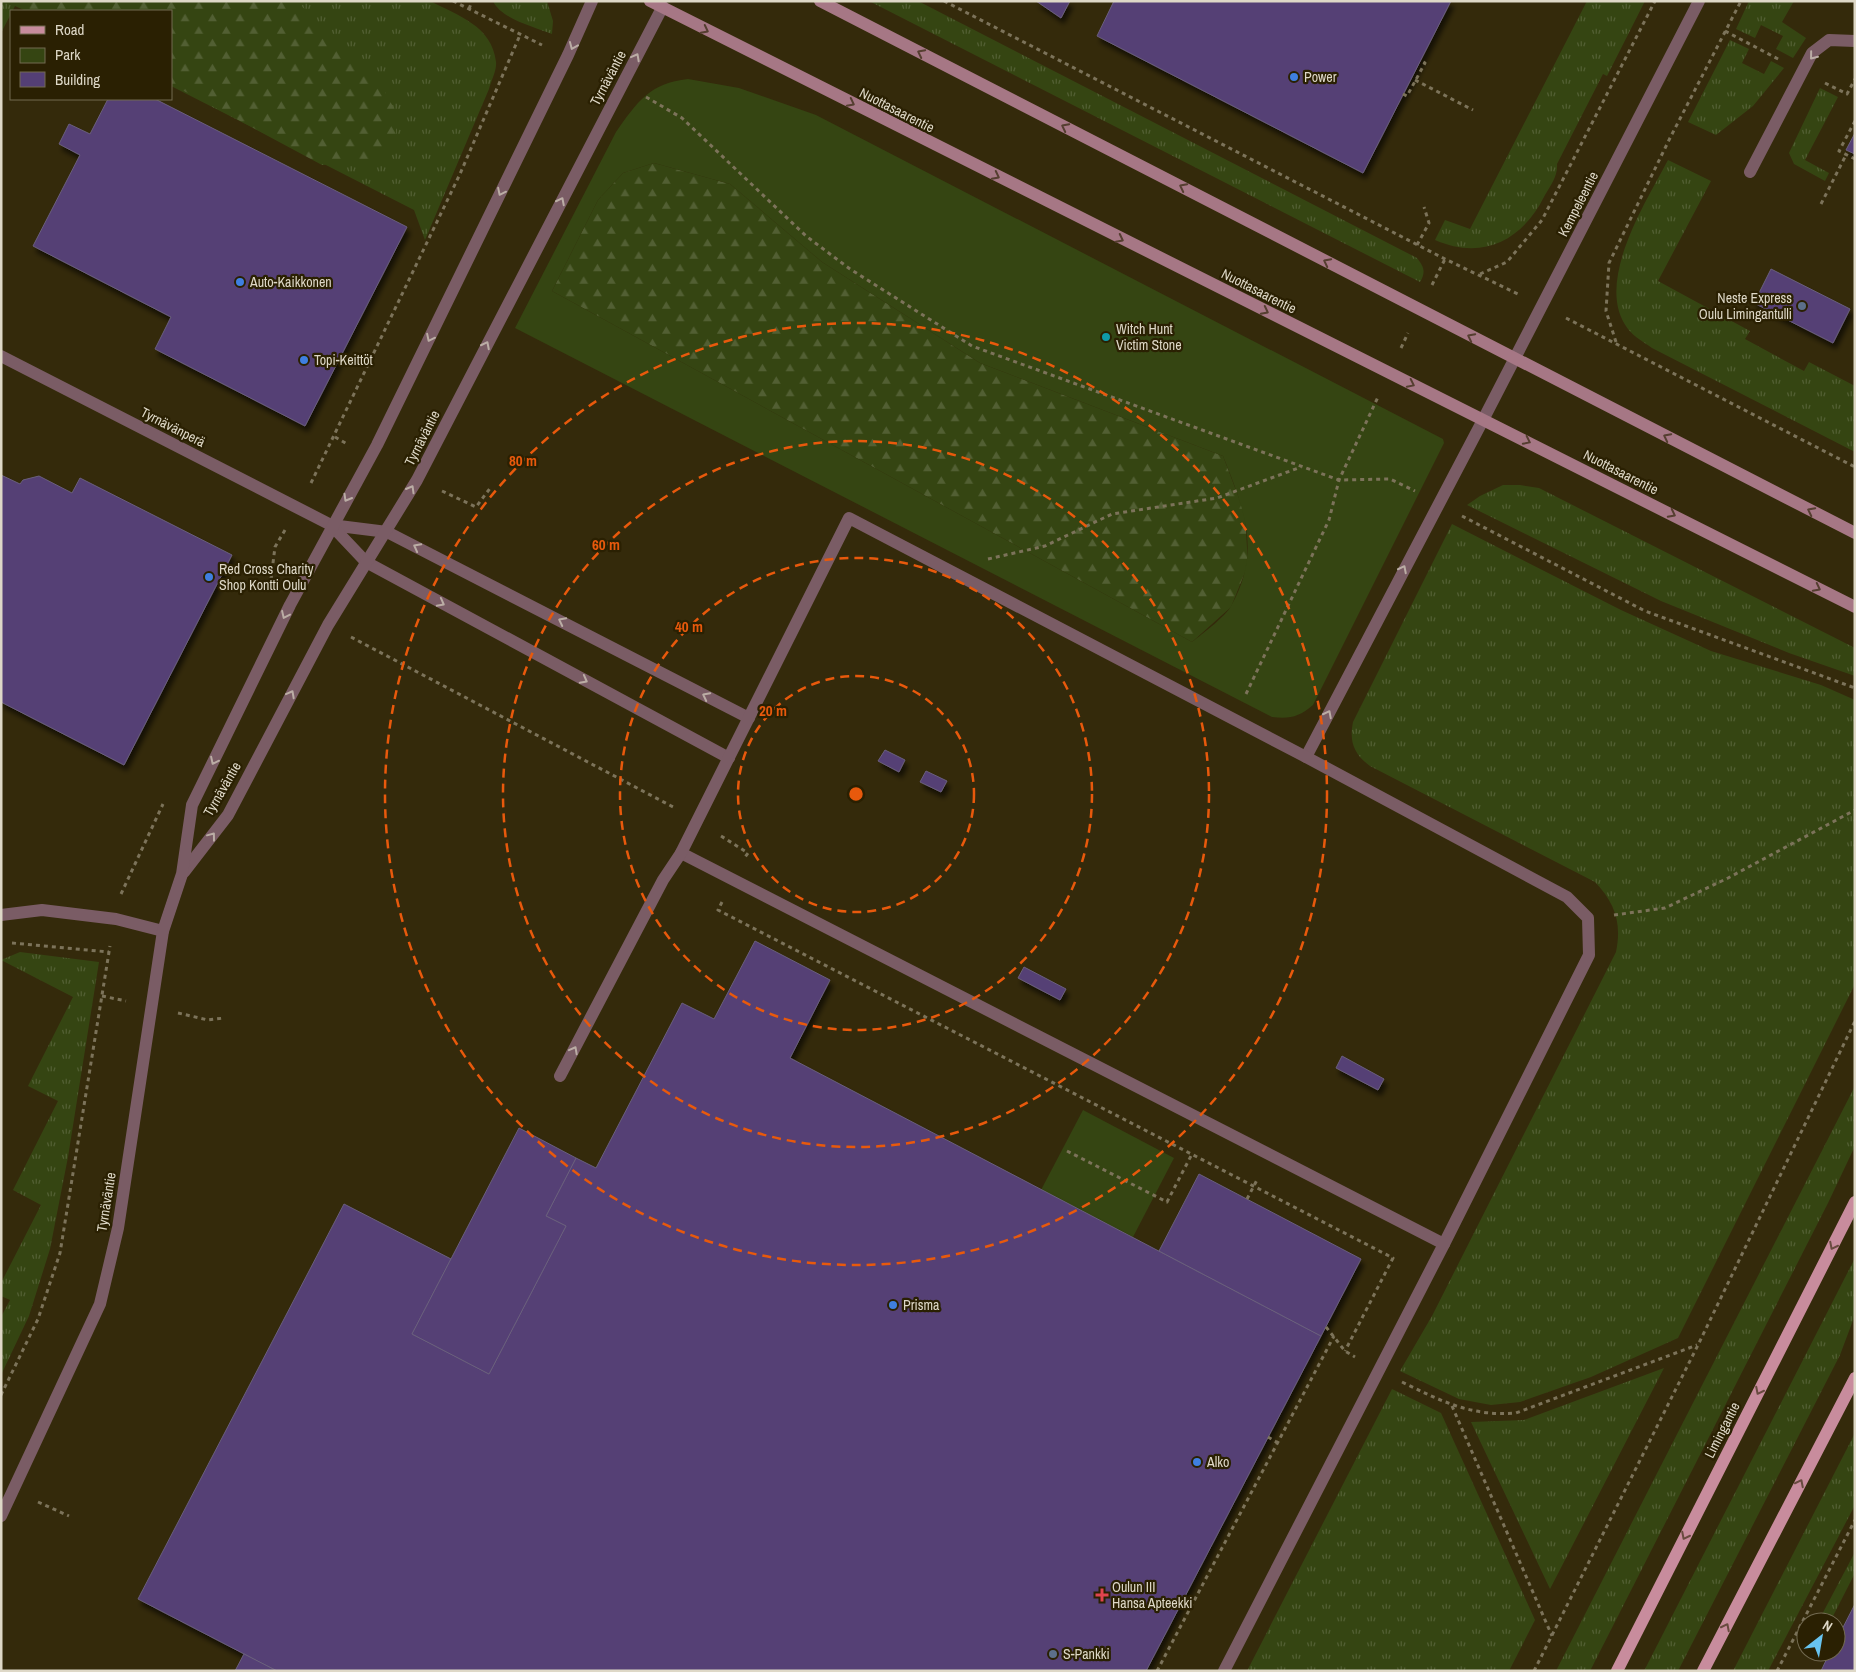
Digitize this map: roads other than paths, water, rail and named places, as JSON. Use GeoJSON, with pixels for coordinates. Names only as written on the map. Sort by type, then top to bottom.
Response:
{"type":"FeatureCollection","features":[{"type":"Feature","properties":{"kind":"main road","name":"Nuottasaarentie"},"geometry":{"type":"LineString","coordinates":[[650,1],[662,5],[1855,607]]}},
{"type":"Feature","properties":{"kind":"main road"},"geometry":{"type":"LineString","coordinates":[[820,1],[1419,311],[1855,533]]}},
{"type":"Feature","properties":{"kind":"main road","name":"Limingantie"},"geometry":{"type":"LineString","coordinates":[[1617,1671],[1855,1202]]}},
{"type":"Feature","properties":{"kind":"main road"},"geometry":{"type":"LineString","coordinates":[[1703,1671],[1855,1378]]}},
{"type":"Feature","properties":{"kind":"street","name":"Tyrnäväntie"},"geometry":{"type":"LineString","coordinates":[[1,1516],[100,1304],[118,1228],[162,931],[182,874],[192,805],[331,525],[377,445],[568,56],[592,1]]}},
{"type":"Feature","properties":{"kind":"street","name":"Kempeleentie"},"geometry":{"type":"LineString","coordinates":[[1306,757],[1515,359],[1699,1]]}},
{"type":"Feature","properties":{"kind":"street","name":"Tyrnäväntie"},"geometry":{"type":"LineString","coordinates":[[182,874],[228,815],[328,625],[366,562],[387,532],[417,480],[662,5]]}},
{"type":"Feature","properties":{"kind":"street"},"geometry":{"type":"LineString","coordinates":[[1750,172],[1812,54],[1829,40],[1855,41]]}},
{"type":"Feature","properties":{"kind":"street","name":"Tyrnävänperä"},"geometry":{"type":"LineString","coordinates":[[1,356],[331,525]]}},
{"type":"Feature","properties":{"kind":"street"},"geometry":{"type":"LineString","coordinates":[[560,1076],[663,880],[681,853],[849,518],[1306,757],[1567,897],[1588,918],[1589,955],[1444,1244],[1224,1671]]}},
{"type":"Feature","properties":{"kind":"street"},"geometry":{"type":"LineString","coordinates":[[331,525],[387,532],[749,718]]}},
{"type":"Feature","properties":{"kind":"street"},"geometry":{"type":"LineString","coordinates":[[331,525],[366,562],[729,758]]}},
{"type":"Feature","properties":{"kind":"street"},"geometry":{"type":"LineString","coordinates":[[681,853],[1444,1244]]}},
{"type":"Feature","properties":{"kind":"street"},"geometry":{"type":"LineString","coordinates":[[1,915],[42,910],[116,919],[162,931]]}},
{"type":"Feature","properties":{"kind":"place","name":"Power"},"geometry":{"type":"Point","coordinates":[1294,77]}},
{"type":"Feature","properties":{"kind":"place","name":"Auto-Kaikkonen"},"geometry":{"type":"Point","coordinates":[240,282]}},
{"type":"Feature","properties":{"kind":"place","name":"Neste Express Oulu Limingantulli"},"geometry":{"type":"Point","coordinates":[1802,306]}},
{"type":"Feature","properties":{"kind":"place","name":"Witch Hunt Victim Stone"},"geometry":{"type":"Point","coordinates":[1106,337]}},
{"type":"Feature","properties":{"kind":"place","name":"Topi-Keittöt"},"geometry":{"type":"Point","coordinates":[304,360]}},
{"type":"Feature","properties":{"kind":"place","name":"Red Cross Charity Shop Kontti Oulu"},"geometry":{"type":"Point","coordinates":[209,577]}},
{"type":"Feature","properties":{"kind":"place","name":"Prisma"},"geometry":{"type":"Point","coordinates":[893,1305]}},
{"type":"Feature","properties":{"kind":"place","name":"Alko"},"geometry":{"type":"Point","coordinates":[1197,1462]}},
{"type":"Feature","properties":{"kind":"place","name":"Oulun III Hansa Apteekki"},"geometry":{"type":"Point","coordinates":[1102,1595]}},
{"type":"Feature","properties":{"kind":"place","name":"S-Pankki"},"geometry":{"type":"Point","coordinates":[1053,1654]}}]}
